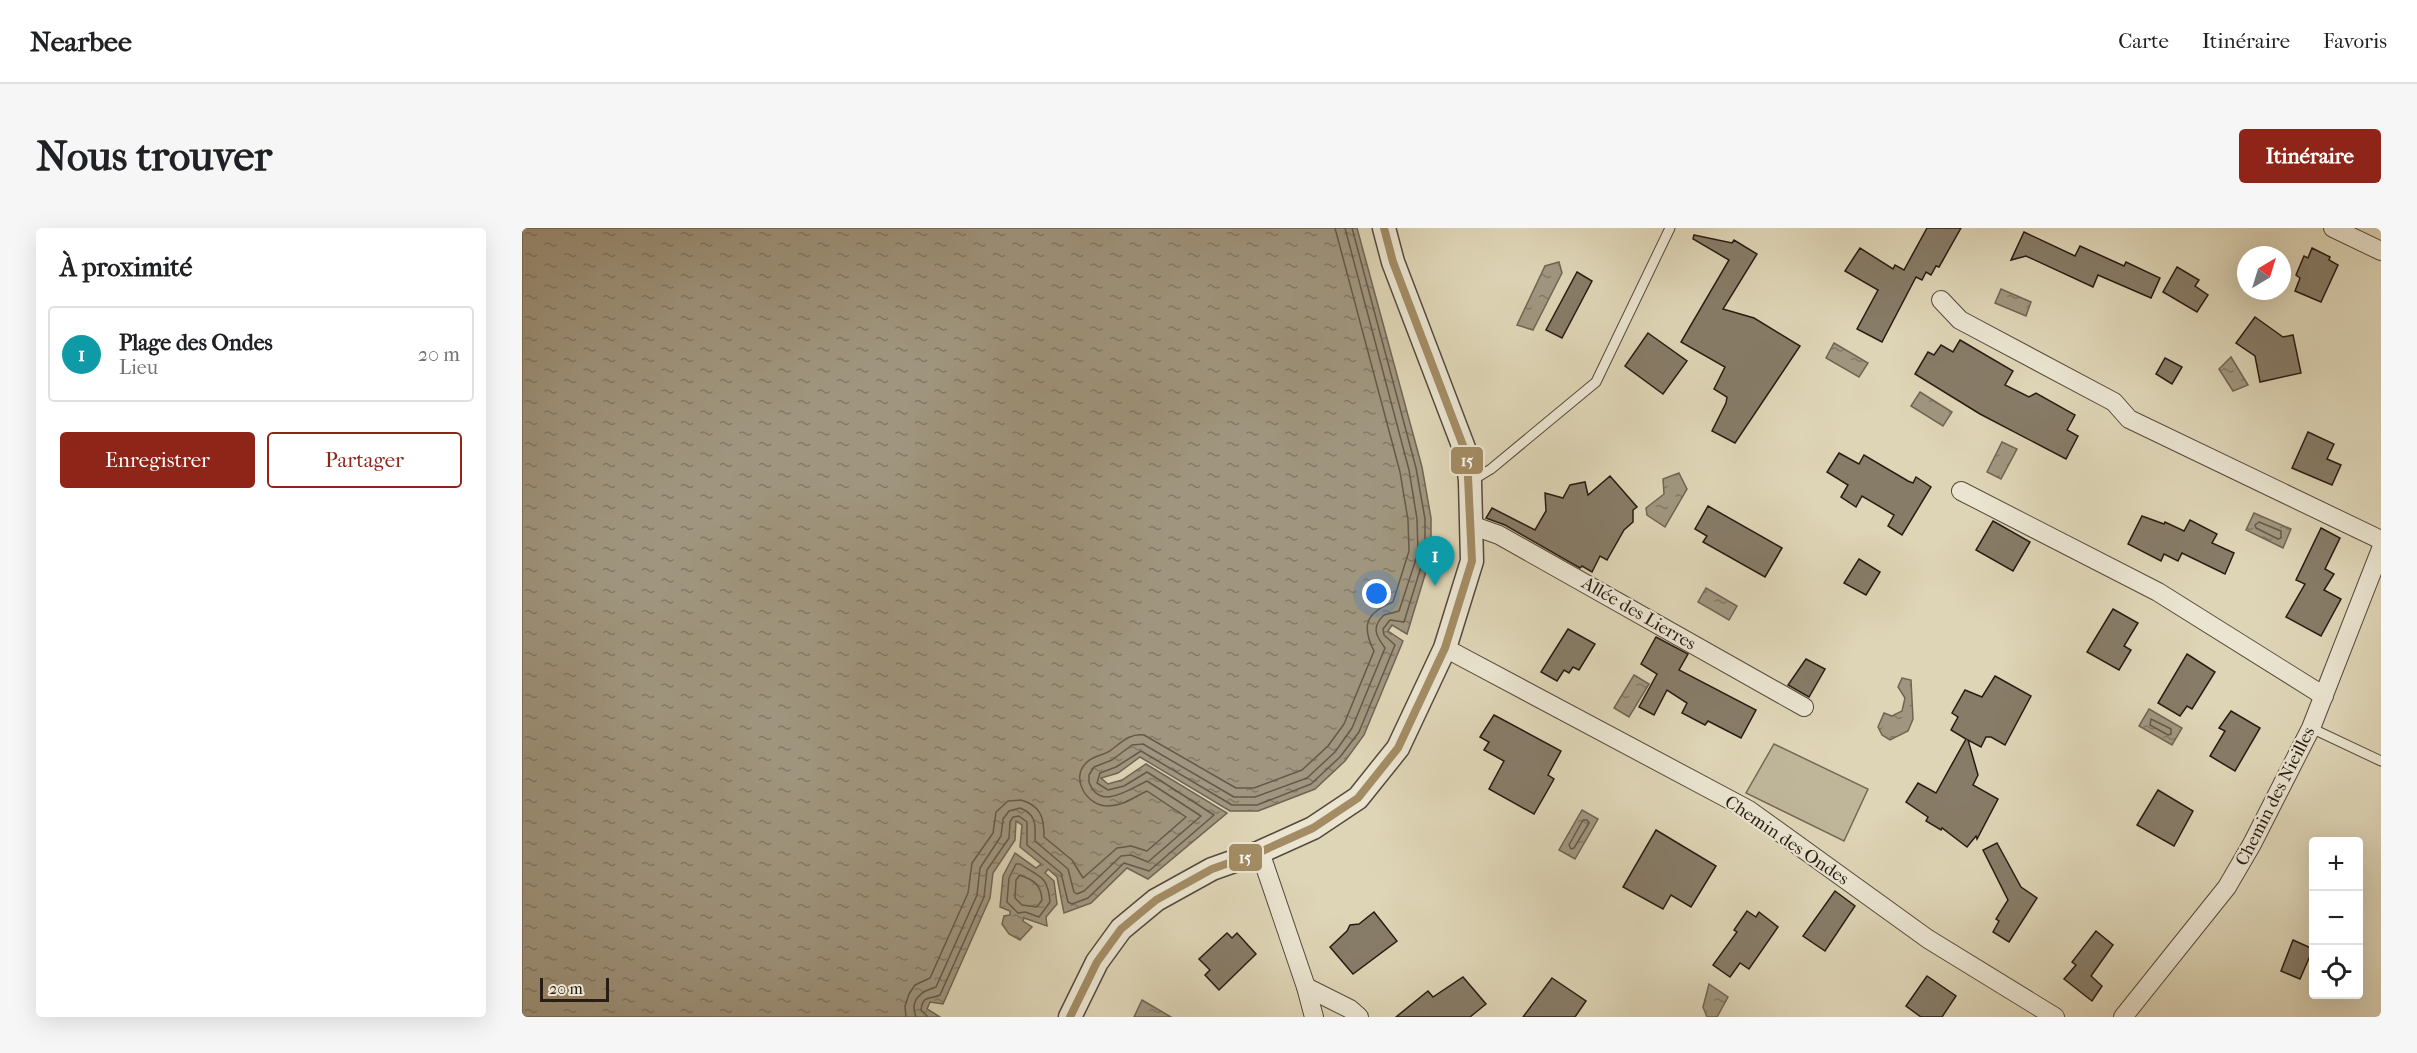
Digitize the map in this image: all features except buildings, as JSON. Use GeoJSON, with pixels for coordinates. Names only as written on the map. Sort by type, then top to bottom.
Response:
{"type":"FeatureCollection","features":[{"type":"Feature","properties":{"kind":"street"},"geometry":{"type":"LineString","coordinates":[[1070,1017],[1097,962],[1121,929],[1156,900],[1212,869],[1260,852],[1313,828],[1358,798],[1398,748],[1445,648],[1472,561],[1470,481],[1467,456],[1453,414],[1393,262],[1384,228]]}},
{"type":"Feature","properties":{"kind":"street"},"geometry":{"type":"LineString","coordinates":[[2333,228],[2381,251]]}},
{"type":"Feature","properties":{"kind":"street"},"geometry":{"type":"LineString","coordinates":[[1941,300],[1960,320],[2114,402],[2129,419],[2381,540]]}},
{"type":"Feature","properties":{"kind":"street"},"geometry":{"type":"LineString","coordinates":[[1961,491],[2158,592],[2324,696]]}},
{"type":"Feature","properties":{"kind":"street","name":"Allée des Lierres"},"geometry":{"type":"LineString","coordinates":[[1471,525],[1499,535],[1804,707]]}},
{"type":"Feature","properties":{"kind":"street","name":"Chemin des Nieilles"},"geometry":{"type":"LineString","coordinates":[[2123,1017],[2227,887],[2310,728],[2381,549]]}},
{"type":"Feature","properties":{"kind":"street","name":"Chemin des Ondes"},"geometry":{"type":"LineString","coordinates":[[1445,648],[1749,810],[1928,939],[2055,1017]]}},
{"type":"Feature","properties":{"kind":"street"},"geometry":{"type":"LineString","coordinates":[[1260,852],[1314,1017]]}},
{"type":"Feature","properties":{"kind":"street"},"geometry":{"type":"LineString","coordinates":[[1306,987],[1350,1009],[1359,1017]]}},
{"type":"Feature","properties":{"kind":"lane"},"geometry":{"type":"LineString","coordinates":[[1470,481],[1491,469],[1596,382],[1670,228]]}},
{"type":"Feature","properties":{"kind":"lane"},"geometry":{"type":"LineString","coordinates":[[2310,728],[2381,761]]}},
{"type":"Feature","properties":{"kind":"shaded area"},"geometry":{"type":"Polygon","coordinates":[[[1774,744],[1868,789],[1844,841],[1746,793],[1774,744]]]}},
{"type":"Feature","properties":{"kind":"water"},"geometry":{"type":"Polygon","coordinates":[[[522,228],[1357,228],[1422,467],[1431,518],[1431,555],[1407,634],[1392,625],[1388,631],[1403,641],[1364,735],[1345,761],[1315,789],[1258,811],[1230,811],[1140,757],[1118,773],[1101,778],[1108,784],[1122,780],[1146,764],[1227,813],[1148,879],[1127,868],[1091,903],[1064,913],[1057,877],[1048,869],[1045,873],[1054,881],[1057,904],[1046,917],[1047,926],[1024,918],[1023,921],[1032,927],[1020,940],[1009,934],[1002,924],[1004,916],[1010,915],[1010,911],[1000,907],[1003,876],[1015,853],[1036,868],[1041,864],[1020,847],[1022,825],[1016,821],[1015,840],[993,873],[990,898],[943,1004],[930,1002],[927,1009],[940,1017],[522,1017],[522,228]]]}},
{"type":"Feature","properties":{"kind":"water"},"geometry":{"type":"Polygon","coordinates":[[[1559,262],[1562,273],[1533,330],[1517,325],[1545,266],[1559,262]]]}},
{"type":"Feature","properties":{"kind":"water"},"geometry":{"type":"Polygon","coordinates":[[[2001,289],[2031,302],[2026,316],[1995,303],[2001,289]]]}},
{"type":"Feature","properties":{"kind":"water"},"geometry":{"type":"Polygon","coordinates":[[[1834,343],[1868,363],[1859,377],[1826,358],[1834,343]]]}},
{"type":"Feature","properties":{"kind":"water"},"geometry":{"type":"Polygon","coordinates":[[[2231,357],[2248,385],[2233,391],[2219,369],[2231,357]]]}},
{"type":"Feature","properties":{"kind":"water"},"geometry":{"type":"Polygon","coordinates":[[[1920,392],[1952,412],[1943,426],[1911,406],[1920,392]]]}},
{"type":"Feature","properties":{"kind":"water"},"geometry":{"type":"Polygon","coordinates":[[[2002,442],[2017,449],[2001,479],[1987,472],[2002,442]]]}},
{"type":"Feature","properties":{"kind":"water"},"geometry":{"type":"Polygon","coordinates":[[[1679,473],[1687,489],[1665,527],[1647,515],[1646,508],[1664,494],[1663,479],[1679,473]]]}},
{"type":"Feature","properties":{"kind":"water"},"geometry":{"type":"Polygon","coordinates":[[[2254,513],[2291,529],[2283,548],[2246,530],[2254,513]]]}},
{"type":"Feature","properties":{"kind":"water"},"geometry":{"type":"Polygon","coordinates":[[[1706,588],[1737,606],[1729,620],[1698,602],[1706,588]]]}},
{"type":"Feature","properties":{"kind":"water"},"geometry":{"type":"Polygon","coordinates":[[[1634,675],[1649,684],[1629,717],[1614,708],[1634,675]]]}},
{"type":"Feature","properties":{"kind":"water"},"geometry":{"type":"Polygon","coordinates":[[[1902,678],[1911,680],[1913,719],[1908,731],[1890,740],[1882,735],[1878,727],[1884,713],[1892,716],[1902,711],[1905,698],[1898,687],[1902,678]]]}},
{"type":"Feature","properties":{"kind":"water"},"geometry":{"type":"Polygon","coordinates":[[[2149,709],[2182,728],[2172,745],[2139,726],[2149,709]]]}},
{"type":"Feature","properties":{"kind":"water"},"geometry":{"type":"Polygon","coordinates":[[[1582,810],[1598,819],[1575,859],[1559,850],[1582,810]]]}},
{"type":"Feature","properties":{"kind":"water"},"geometry":{"type":"Polygon","coordinates":[[[1709,984],[1728,997],[1717,1017],[1707,1017],[1703,1007],[1709,984]]]}},
{"type":"Feature","properties":{"kind":"water"},"geometry":{"type":"Polygon","coordinates":[[[1142,1000],[1171,1017],[1134,1017],[1142,1000]]]}},
{"type":"Feature","properties":{"kind":"transit line","name":"15"},"geometry":{"type":"LineString","coordinates":[[1070,1017],[1097,962],[1121,929],[1156,900],[1212,869],[1260,852],[1313,828],[1358,798],[1398,748],[1445,648],[1472,561],[1467,456],[1393,262],[1384,228]]}},
{"type":"Feature","properties":{"kind":"place","name":"Plage des Ondes"},"geometry":{"type":"Point","coordinates":[1435,586]}}]}
